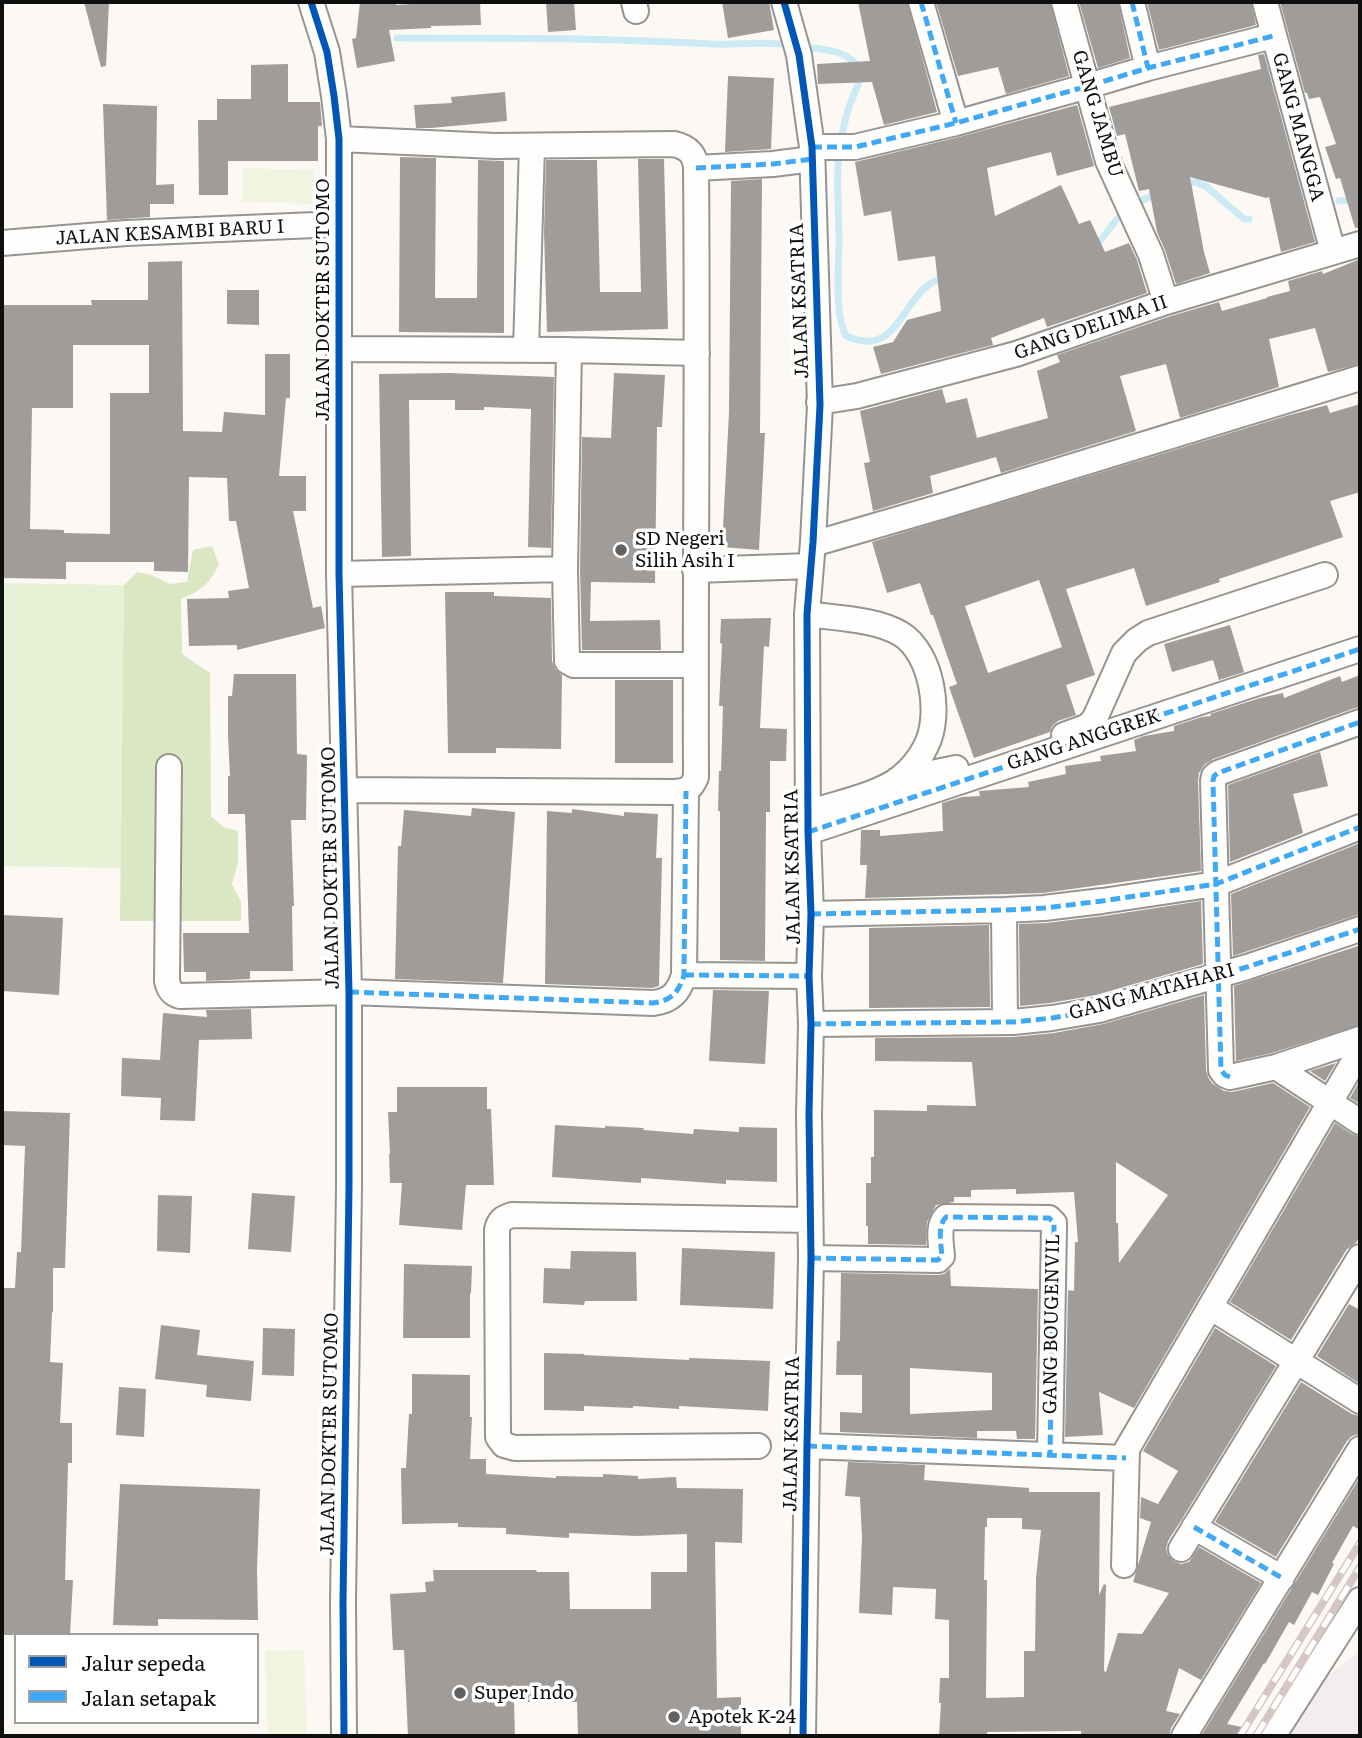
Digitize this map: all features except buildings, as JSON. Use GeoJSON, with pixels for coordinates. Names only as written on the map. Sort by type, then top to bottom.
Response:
{"type":"FeatureCollection","features":[{"type":"Feature","properties":{"kind":"street","name":"JALAN DOKTER SUTOMO"},"geometry":{"type":"LineString","coordinates":[[311,2],[327,52],[339,139],[340,575],[349,992],[344,1736]]}},
{"type":"Feature","properties":{"kind":"street","name":"JALAN KSATRIA"},"geometry":{"type":"LineString","coordinates":[[784,2],[827,150],[820,402],[807,614],[811,914],[811,1258],[803,1736]]}},
{"type":"Feature","properties":{"kind":"street"},"geometry":{"type":"LineString","coordinates":[[921,2],[956,123]]}},
{"type":"Feature","properties":{"kind":"street","name":"GANG JAMBU"},"geometry":{"type":"LineString","coordinates":[[1064,2],[1108,161],[1151,255],[1167,302]]}},
{"type":"Feature","properties":{"kind":"street"},"geometry":{"type":"LineString","coordinates":[[1132,2],[1148,68]]}},
{"type":"Feature","properties":{"kind":"street","name":"GANG MANGGA"},"geometry":{"type":"LineString","coordinates":[[1265,2],[1333,252]]}},
{"type":"Feature","properties":{"kind":"street"},"geometry":{"type":"LineString","coordinates":[[696,168],[774,164],[956,123],[1148,68],[1273,36]]}},
{"type":"Feature","properties":{"kind":"street"},"geometry":{"type":"LineString","coordinates":[[339,139],[469,145],[674,144],[685,147],[692,154],[696,168],[698,353],[696,778],[691,788],[686,791],[346,790]]}},
{"type":"Feature","properties":{"kind":"street"},"geometry":{"type":"LineString","coordinates":[[526,350],[532,146]]}},
{"type":"Feature","properties":{"kind":"street","name":"JALAN KESAMBI BARU I"},"geometry":{"type":"LineString","coordinates":[[2,243],[126,233],[339,224]]}},
{"type":"Feature","properties":{"kind":"street","name":"GANG DELIMA II"},"geometry":{"type":"LineString","coordinates":[[820,402],[857,396],[1016,354],[1167,302],[1360,244]]}},
{"type":"Feature","properties":{"kind":"street"},"geometry":{"type":"LineString","coordinates":[[338,349],[698,353]]}},
{"type":"Feature","properties":{"kind":"street"},"geometry":{"type":"LineString","coordinates":[[569,350],[565,569],[569,663],[695,665]]}},
{"type":"Feature","properties":{"kind":"street"},"geometry":{"type":"LineString","coordinates":[[695,570],[812,555],[943,506],[1360,378]]}},
{"type":"Feature","properties":{"kind":"street"},"geometry":{"type":"LineString","coordinates":[[340,575],[565,569]]}},
{"type":"Feature","properties":{"kind":"street"},"geometry":{"type":"LineString","coordinates":[[897,780],[972,765],[1086,727],[1095,718],[1124,653],[1137,640],[1325,575]]}},
{"type":"Feature","properties":{"kind":"street"},"geometry":{"type":"LineString","coordinates":[[807,614],[888,628],[902,634],[921,654],[927,667],[932,689],[933,715],[927,746],[897,780],[883,789],[808,822]]}},
{"type":"Feature","properties":{"kind":"street","name":"GANG ANGGREK"},"geometry":{"type":"LineString","coordinates":[[808,822],[1360,649]]}},
{"type":"Feature","properties":{"kind":"street"},"geometry":{"type":"LineString","coordinates":[[1360,722],[1218,773],[1213,781],[1222,1070],[1230,1077],[1276,1066],[1360,1039]]}},
{"type":"Feature","properties":{"kind":"street"},"geometry":{"type":"LineString","coordinates":[[169,767],[167,981],[168,988],[180,996],[349,992],[660,1002],[672,997],[681,986],[684,975],[686,791]]}},
{"type":"Feature","properties":{"kind":"street"},"geometry":{"type":"LineString","coordinates":[[811,914],[1044,908],[1216,884],[1360,827]]}},
{"type":"Feature","properties":{"kind":"street"},"geometry":{"type":"LineString","coordinates":[[1004,910],[1005,1022]]}},
{"type":"Feature","properties":{"kind":"street","name":"GANG MATAHARI"},"geometry":{"type":"LineString","coordinates":[[811,1024],[1005,1022],[1099,1010],[1218,976],[1360,929]]}},
{"type":"Feature","properties":{"kind":"street"},"geometry":{"type":"LineString","coordinates":[[684,975],[809,976]]}},
{"type":"Feature","properties":{"kind":"street"},"geometry":{"type":"LineString","coordinates":[[1124,1565],[1127,1449],[1360,1051]]}},
{"type":"Feature","properties":{"kind":"street"},"geometry":{"type":"LineString","coordinates":[[1276,1066],[1360,1122]]}},
{"type":"Feature","properties":{"kind":"street"},"geometry":{"type":"LineString","coordinates":[[758,1446],[515,1448],[503,1445],[498,1437],[497,1230],[502,1219],[512,1215],[810,1220]]}},
{"type":"Feature","properties":{"kind":"street","name":"GANG BOUGENVIL"},"geometry":{"type":"LineString","coordinates":[[811,1258],[938,1260],[942,1256],[940,1226],[946,1217],[1049,1218],[1054,1223],[1050,1455]]}},
{"type":"Feature","properties":{"kind":"street"},"geometry":{"type":"LineString","coordinates":[[1181,1549],[1360,1257]]}},
{"type":"Feature","properties":{"kind":"street"},"geometry":{"type":"LineString","coordinates":[[1210,1307],[1360,1401]]}},
{"type":"Feature","properties":{"kind":"street"},"geometry":{"type":"LineString","coordinates":[[807,1446],[1126,1458]]}},
{"type":"Feature","properties":{"kind":"street"},"geometry":{"type":"LineString","coordinates":[[1184,1736],[1360,1449]]}},
{"type":"Feature","properties":{"kind":"street"},"geometry":{"type":"LineString","coordinates":[[1194,1527],[1282,1578]]}},
{"type":"Feature","properties":{"kind":"street"},"geometry":{"type":"LineString","coordinates":[[1273,1736],[1360,1600]]}},
{"type":"Feature","properties":{"kind":"shaded area"},"geometry":{"type":"Polygon","coordinates":[[[1360,1651],[1360,1736],[1281,1736],[1313,1688],[1360,1651]]]}},
{"type":"Feature","properties":{"kind":"green space"},"geometry":{"type":"Polygon","coordinates":[[[243,168],[314,170],[312,204],[242,202],[243,168]]]}},
{"type":"Feature","properties":{"kind":"green space"},"geometry":{"type":"Polygon","coordinates":[[[212,546],[219,565],[215,572],[204,586],[181,599],[182,654],[210,673],[211,816],[223,827],[238,831],[238,863],[232,884],[241,902],[241,921],[120,921],[124,585],[137,572],[170,584],[187,582],[193,550],[212,546]]]}},
{"type":"Feature","properties":{"kind":"green space"},"geometry":{"type":"Polygon","coordinates":[[[2,583],[124,585],[121,868],[2,866],[2,583]]]}},
{"type":"Feature","properties":{"kind":"green space"},"geometry":{"type":"Polygon","coordinates":[[[304,1650],[307,1736],[268,1736],[265,1651],[304,1650]]]}},
{"type":"Feature","properties":{"kind":"waterway"},"geometry":{"type":"LineString","coordinates":[[397,38],[791,45]]}},
{"type":"Feature","properties":{"kind":"waterway"},"geometry":{"type":"LineString","coordinates":[[803,47],[843,55],[855,64],[860,75],[845,120],[838,164],[839,303],[846,336],[862,341],[885,336],[926,287],[946,277]]}},
{"type":"Feature","properties":{"kind":"waterway"},"geometry":{"type":"LineString","coordinates":[[1182,183],[1196,182],[1207,187],[1244,219],[1249,219]]}},
{"type":"Feature","properties":{"kind":"waterway"},"geometry":{"type":"LineString","coordinates":[[1134,204],[1158,193]]}},
{"type":"Feature","properties":{"kind":"waterway"},"geometry":{"type":"LineString","coordinates":[[1339,201],[1360,199]]}},
{"type":"Feature","properties":{"kind":"waterway"},"geometry":{"type":"LineString","coordinates":[[1095,248],[1125,212]]}},
{"type":"Feature","properties":{"kind":"railway"},"geometry":{"type":"LineString","coordinates":[[1240,1736],[1360,1543]]}},
{"type":"Feature","properties":{"kind":"railway"},"geometry":{"type":"LineString","coordinates":[[1256,1736],[1360,1567]]}},
{"type":"Feature","properties":{"kind":"marked path"},"geometry":{"type":"LineString","coordinates":[[921,2],[956,123]]}},
{"type":"Feature","properties":{"kind":"marked path"},"geometry":{"type":"LineString","coordinates":[[1132,2],[1148,68]]}},
{"type":"Feature","properties":{"kind":"marked path"},"geometry":{"type":"LineString","coordinates":[[812,147],[855,147],[956,123],[1148,68],[1273,36]]}},
{"type":"Feature","properties":{"kind":"marked path"},"geometry":{"type":"LineString","coordinates":[[696,168],[812,159]]}},
{"type":"Feature","properties":{"kind":"marked path"},"geometry":{"type":"LineString","coordinates":[[808,832],[1360,649]]}},
{"type":"Feature","properties":{"kind":"marked path"},"geometry":{"type":"LineString","coordinates":[[1230,1077],[1221,1070],[1214,776],[1360,722]]}},
{"type":"Feature","properties":{"kind":"marked path"},"geometry":{"type":"LineString","coordinates":[[349,992],[653,1003],[669,998],[677,991],[684,975],[686,791]]}},
{"type":"Feature","properties":{"kind":"marked path"},"geometry":{"type":"LineString","coordinates":[[811,914],[1044,908],[1216,884],[1360,827]]}},
{"type":"Feature","properties":{"kind":"marked path"},"geometry":{"type":"LineString","coordinates":[[811,1024],[1013,1022],[1099,1010],[1247,967],[1360,929]]}},
{"type":"Feature","properties":{"kind":"marked path"},"geometry":{"type":"LineString","coordinates":[[684,975],[809,976]]}},
{"type":"Feature","properties":{"kind":"marked path"},"geometry":{"type":"LineString","coordinates":[[811,1258],[938,1260],[942,1256],[941,1230],[946,1217],[1049,1218],[1054,1223],[1050,1455]]}},
{"type":"Feature","properties":{"kind":"marked path"},"geometry":{"type":"LineString","coordinates":[[807,1446],[1126,1458]]}},
{"type":"Feature","properties":{"kind":"marked path"},"geometry":{"type":"LineString","coordinates":[[1194,1527],[1282,1578]]}},
{"type":"Feature","properties":{"kind":"cycle path"},"geometry":{"type":"LineString","coordinates":[[311,2],[327,52],[339,139],[339,574],[349,992],[344,1736]]}},
{"type":"Feature","properties":{"kind":"cycle path"},"geometry":{"type":"LineString","coordinates":[[784,2],[799,55],[812,147],[820,405],[807,614],[811,914],[811,1258],[803,1736]]}},
{"type":"Feature","properties":{"kind":"place","name":"SD Negeri Silih Asih I"},"geometry":{"type":"Point","coordinates":[621,550]}},
{"type":"Feature","properties":{"kind":"place","name":"Super Indo"},"geometry":{"type":"Point","coordinates":[460,1693]}},
{"type":"Feature","properties":{"kind":"place","name":"Apotek K-24"},"geometry":{"type":"Point","coordinates":[674,1717]}}]}
